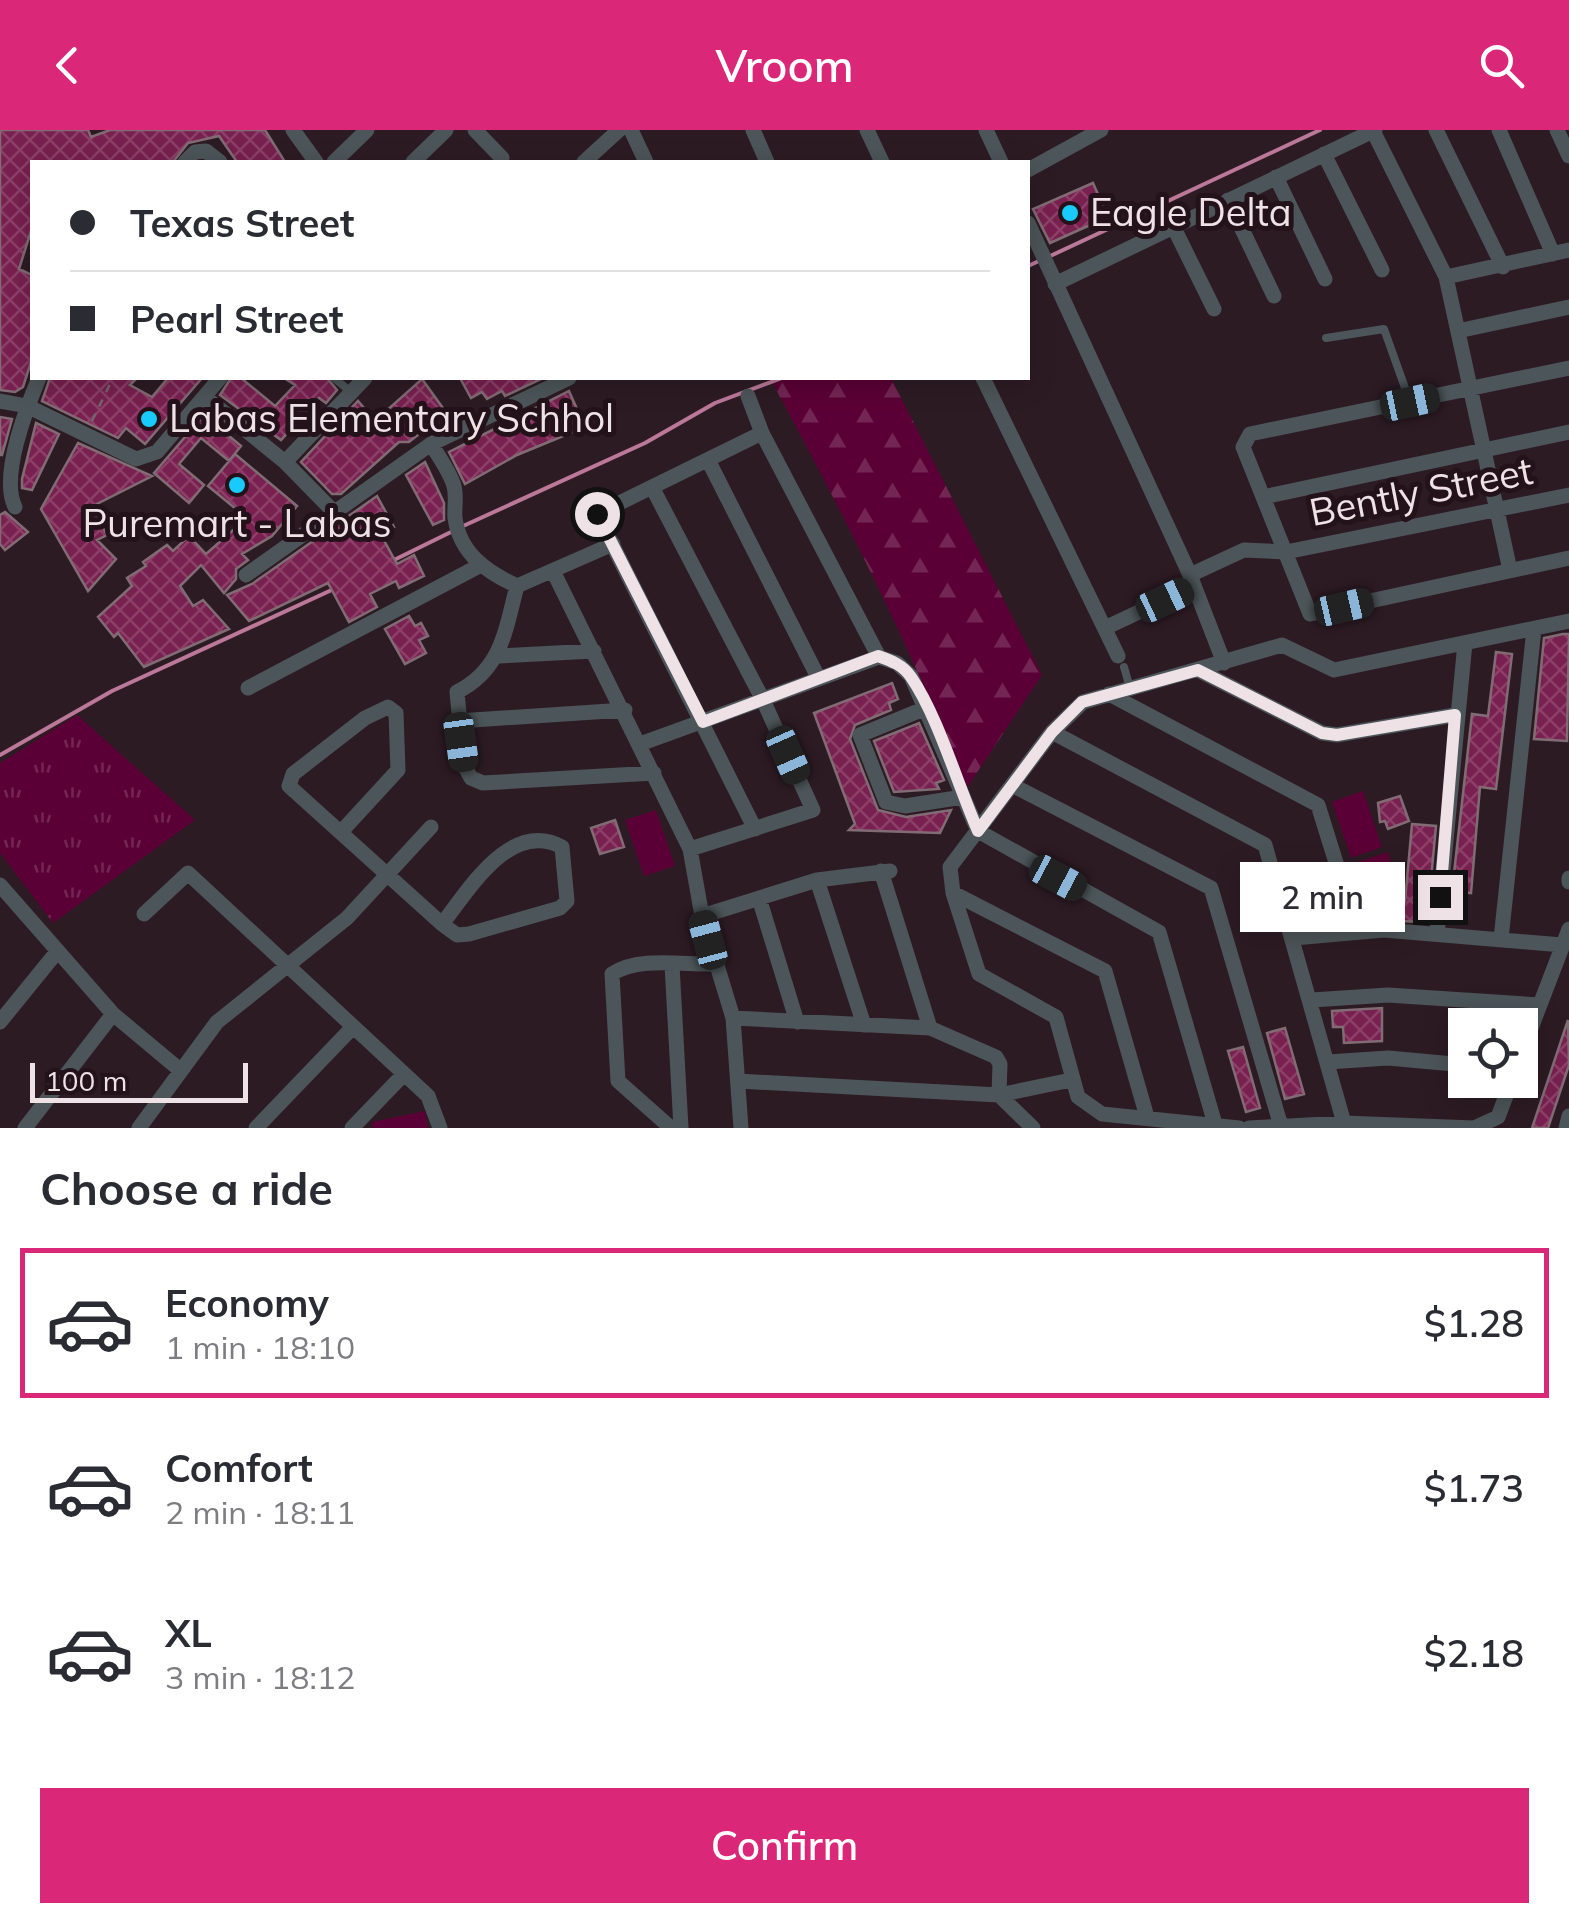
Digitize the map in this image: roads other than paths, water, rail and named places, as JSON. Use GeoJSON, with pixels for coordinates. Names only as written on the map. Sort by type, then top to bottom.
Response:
{"type":"FeatureCollection","features":[{"type":"Feature","properties":{"kind":"street"},"geometry":{"type":"LineString","coordinates":[[292,130],[314,160]]}},
{"type":"Feature","properties":{"kind":"street"},"geometry":{"type":"LineString","coordinates":[[336,160],[367,130]]}},
{"type":"Feature","properties":{"kind":"street"},"geometry":{"type":"LineString","coordinates":[[415,160],[446,130]]}},
{"type":"Feature","properties":{"kind":"street"},"geometry":{"type":"LineString","coordinates":[[475,130],[502,158]]}},
{"type":"Feature","properties":{"kind":"street"},"geometry":{"type":"LineString","coordinates":[[586,160],[619,130]]}},
{"type":"Feature","properties":{"kind":"street"},"geometry":{"type":"LineString","coordinates":[[630,130],[645,160]]}},
{"type":"Feature","properties":{"kind":"street"},"geometry":{"type":"LineString","coordinates":[[753,130],[766,160]]}},
{"type":"Feature","properties":{"kind":"street"},"geometry":{"type":"LineString","coordinates":[[867,130],[881,160]]}},
{"type":"Feature","properties":{"kind":"street"},"geometry":{"type":"LineString","coordinates":[[986,130],[1000,160]]}},
{"type":"Feature","properties":{"kind":"street"},"geometry":{"type":"LineString","coordinates":[[1030,169],[1101,130]]}},
{"type":"Feature","properties":{"kind":"street"},"geometry":{"type":"LineString","coordinates":[[1053,279],[1374,130],[1446,277],[1510,570]]}},
{"type":"Feature","properties":{"kind":"street"},"geometry":{"type":"LineString","coordinates":[[1436,130],[1503,266]]}},
{"type":"Feature","properties":{"kind":"street"},"geometry":{"type":"LineString","coordinates":[[1446,277],[1561,252],[1499,130]]}},
{"type":"Feature","properties":{"kind":"street"},"geometry":{"type":"LineString","coordinates":[[1557,130],[1569,156]]}},
{"type":"Feature","properties":{"kind":"street"},"geometry":{"type":"LineString","coordinates":[[426,149],[438,160]]}},
{"type":"Feature","properties":{"kind":"street"},"geometry":{"type":"LineString","coordinates":[[187,160],[195,152],[206,151],[217,160]]}},
{"type":"Feature","properties":{"kind":"street"},"geometry":{"type":"LineString","coordinates":[[1324,154],[1382,270]]}},
{"type":"Feature","properties":{"kind":"street"},"geometry":{"type":"LineString","coordinates":[[1276,177],[1325,279]]}},
{"type":"Feature","properties":{"kind":"street"},"geometry":{"type":"LineString","coordinates":[[1228,200],[1274,296]]}},
{"type":"Feature","properties":{"kind":"street"},"geometry":{"type":"LineString","coordinates":[[1172,226],[1214,309]]}},
{"type":"Feature","properties":{"kind":"street"},"geometry":{"type":"LineString","coordinates":[[1030,228],[1192,580],[1224,663]]}},
{"type":"Feature","properties":{"kind":"street"},"geometry":{"type":"LineString","coordinates":[[1458,331],[1569,308]]}},
{"type":"Feature","properties":{"kind":"street"},"geometry":{"type":"LineString","coordinates":[[1569,368],[1250,434],[1244,447],[1310,614],[1569,558]]}},
{"type":"Feature","properties":{"kind":"street"},"geometry":{"type":"LineString","coordinates":[[15,507],[8,484],[37,380]]}},
{"type":"Feature","properties":{"kind":"street"},"geometry":{"type":"LineString","coordinates":[[0,400],[27,406],[136,458],[147,457],[157,452],[218,380]]}},
{"type":"Feature","properties":{"kind":"street"},"geometry":{"type":"LineString","coordinates":[[285,462],[364,380]]}},
{"type":"Feature","properties":{"kind":"street"},"geometry":{"type":"LineString","coordinates":[[984,380],[1108,627],[1121,662]]}},
{"type":"Feature","properties":{"kind":"street"},"geometry":{"type":"LineString","coordinates":[[246,576],[432,444],[546,382]]}},
{"type":"Feature","properties":{"kind":"street"},"geometry":{"type":"LineString","coordinates":[[748,396],[762,432],[878,656]]}},
{"type":"Feature","properties":{"kind":"street"},"geometry":{"type":"LineString","coordinates":[[205,397],[285,462],[334,512]]}},
{"type":"Feature","properties":{"kind":"street"},"geometry":{"type":"LineString","coordinates":[[756,828],[597,514],[762,432]]}},
{"type":"Feature","properties":{"kind":"street"},"geometry":{"type":"LineString","coordinates":[[1264,496],[1569,432]]}},
{"type":"Feature","properties":{"kind":"street"},"geometry":{"type":"LineString","coordinates":[[432,444],[454,484],[455,520],[465,544],[479,566],[496,577],[517,586],[614,544]]}},
{"type":"Feature","properties":{"kind":"street"},"geometry":{"type":"LineString","coordinates":[[708,460],[819,679]]}},
{"type":"Feature","properties":{"kind":"street"},"geometry":{"type":"LineString","coordinates":[[652,487],[763,700],[813,810],[690,848]]}},
{"type":"Feature","properties":{"kind":"street","name":"Bently Street"},"geometry":{"type":"LineString","coordinates":[[1108,627],[1244,550],[1286,552],[1569,495]]}},
{"type":"Feature","properties":{"kind":"street"},"geometry":{"type":"LineString","coordinates":[[248,688],[479,566]]}},
{"type":"Feature","properties":{"kind":"street"},"geometry":{"type":"LineString","coordinates":[[554,573],[690,848],[702,916],[733,1018],[741,1128]]}},
{"type":"Feature","properties":{"kind":"street"},"geometry":{"type":"LineString","coordinates":[[517,586],[499,656],[480,680],[457,692],[458,720],[470,778],[483,783],[654,773]]}},
{"type":"Feature","properties":{"kind":"street"},"geometry":{"type":"LineString","coordinates":[[1238,1128],[1147,1116],[1102,1121],[1078,1097],[1056,1017],[979,974],[952,893],[950,867],[1052,732],[1082,702],[1282,646],[1334,670],[1569,621]]}},
{"type":"Feature","properties":{"kind":"street"},"geometry":{"type":"LineString","coordinates":[[1501,939],[1534,629]]}},
{"type":"Feature","properties":{"kind":"street"},"geometry":{"type":"LineString","coordinates":[[1436,934],[1455,715],[1466,643]]}},
{"type":"Feature","properties":{"kind":"street"},"geometry":{"type":"LineString","coordinates":[[499,656],[594,651]]}},
{"type":"Feature","properties":{"kind":"street"},"geometry":{"type":"LineString","coordinates":[[640,744],[878,656],[897,663],[910,676],[926,708],[978,831],[1160,932],[1215,1124]]}},
{"type":"Feature","properties":{"kind":"street"},"geometry":{"type":"LineString","coordinates":[[1198,670],[1322,733],[1337,735],[1455,715]]}},
{"type":"Feature","properties":{"kind":"street"},"geometry":{"type":"LineString","coordinates":[[1110,694],[1318,804],[1357,930]]}},
{"type":"Feature","properties":{"kind":"street"},"geometry":{"type":"LineString","coordinates":[[341,832],[398,770],[396,713],[381,708],[289,780],[290,786],[442,924],[458,936],[560,908],[567,901],[562,847],[516,844],[501,854],[442,924]]}},
{"type":"Feature","properties":{"kind":"street"},"geometry":{"type":"LineString","coordinates":[[926,708],[860,735],[886,802],[905,806],[963,797]]}},
{"type":"Feature","properties":{"kind":"street"},"geometry":{"type":"LineString","coordinates":[[458,720],[625,710]]}},
{"type":"Feature","properties":{"kind":"street"},"geometry":{"type":"LineString","coordinates":[[1052,732],[1265,846],[1344,1123]]}},
{"type":"Feature","properties":{"kind":"street"},"geometry":{"type":"LineString","coordinates":[[1012,785],[1211,888],[1281,1126]]}},
{"type":"Feature","properties":{"kind":"street"},"geometry":{"type":"LineString","coordinates":[[139,1128],[218,1022],[348,918],[432,827]]}},
{"type":"Feature","properties":{"kind":"street"},"geometry":{"type":"LineString","coordinates":[[702,916],[817,880],[886,871],[930,1028]]}},
{"type":"Feature","properties":{"kind":"street"},"geometry":{"type":"LineString","coordinates":[[144,914],[188,873],[431,1099],[440,1128]]}},
{"type":"Feature","properties":{"kind":"street"},"geometry":{"type":"LineString","coordinates":[[817,880],[864,1025]]}},
{"type":"Feature","properties":{"kind":"street"},"geometry":{"type":"LineString","coordinates":[[0,886],[112,1014],[180,1070]]}},
{"type":"Feature","properties":{"kind":"street"},"geometry":{"type":"LineString","coordinates":[[952,893],[1105,971],[1147,1116]]}},
{"type":"Feature","properties":{"kind":"street"},"geometry":{"type":"LineString","coordinates":[[760,898],[797,1022]]}},
{"type":"Feature","properties":{"kind":"street"},"geometry":{"type":"LineString","coordinates":[[1294,938],[1357,930],[1501,939],[1566,937],[1538,1008]]}},
{"type":"Feature","properties":{"kind":"street"},"geometry":{"type":"LineString","coordinates":[[0,1022],[56,953]]}},
{"type":"Feature","properties":{"kind":"street"},"geometry":{"type":"LineString","coordinates":[[672,1128],[618,1081],[612,974],[622,967],[715,964]]}},
{"type":"Feature","properties":{"kind":"street"},"geometry":{"type":"LineString","coordinates":[[672,965],[681,1128]]}},
{"type":"Feature","properties":{"kind":"street"},"geometry":{"type":"LineString","coordinates":[[1312,1000],[1388,995],[1539,1005]]}},
{"type":"Feature","properties":{"kind":"street"},"geometry":{"type":"LineString","coordinates":[[25,1128],[112,1014]]}},
{"type":"Feature","properties":{"kind":"street"},"geometry":{"type":"LineString","coordinates":[[733,1018],[930,1028],[996,1057],[1000,1064],[999,1096],[1032,1128]]}},
{"type":"Feature","properties":{"kind":"street"},"geometry":{"type":"LineString","coordinates":[[256,1128],[353,1027]]}},
{"type":"Feature","properties":{"kind":"street"},"geometry":{"type":"LineString","coordinates":[[1328,1062],[1388,1058],[1448,1063]]}},
{"type":"Feature","properties":{"kind":"street"},"geometry":{"type":"LineString","coordinates":[[353,1128],[404,1074]]}},
{"type":"Feature","properties":{"kind":"street"},"geometry":{"type":"LineString","coordinates":[[738,1082],[999,1096],[1072,1080]]}},
{"type":"Feature","properties":{"kind":"street"},"geometry":{"type":"LineString","coordinates":[[1249,1128],[1344,1123],[1474,1128],[1498,1117],[1505,1098]]}},
{"type":"Feature","properties":{"kind":"street"},"geometry":{"type":"LineString","coordinates":[[1566,1128],[1569,1116]]}},
{"type":"Feature","properties":{"kind":"lane"},"geometry":{"type":"LineString","coordinates":[[1326,338],[1384,328],[1410,402]]}},
{"type":"Feature","properties":{"kind":"lane"},"geometry":{"type":"LineString","coordinates":[[337,380],[352,392]]}},
{"type":"Feature","properties":{"kind":"lane"},"geometry":{"type":"LineString","coordinates":[[1121,662],[1130,688]]}},
{"type":"Feature","properties":{"kind":"waterway"},"geometry":{"type":"LineString","coordinates":[[1048,257],[1320,130]]}},
{"type":"Feature","properties":{"kind":"waterway"},"geometry":{"type":"LineString","coordinates":[[1030,265],[1039,261]]}},
{"type":"Feature","properties":{"kind":"waterway"},"geometry":{"type":"LineString","coordinates":[[461,527],[645,443],[715,403],[777,380]]}},
{"type":"Feature","properties":{"kind":"waterway"},"geometry":{"type":"LineString","coordinates":[[394,560],[453,531]]}},
{"type":"Feature","properties":{"kind":"waterway"},"geometry":{"type":"LineString","coordinates":[[0,755],[112,691],[336,588]]}},
{"type":"Feature","properties":{"kind":"place","name":"Eagle Delta"},"geometry":{"type":"Point","coordinates":[1070,213]}},
{"type":"Feature","properties":{"kind":"place","name":"Labas Elementary Schhol"},"geometry":{"type":"Point","coordinates":[149,419]}},
{"type":"Feature","properties":{"kind":"place","name":"Puremart - Labas"},"geometry":{"type":"Point","coordinates":[237,485]}}]}
